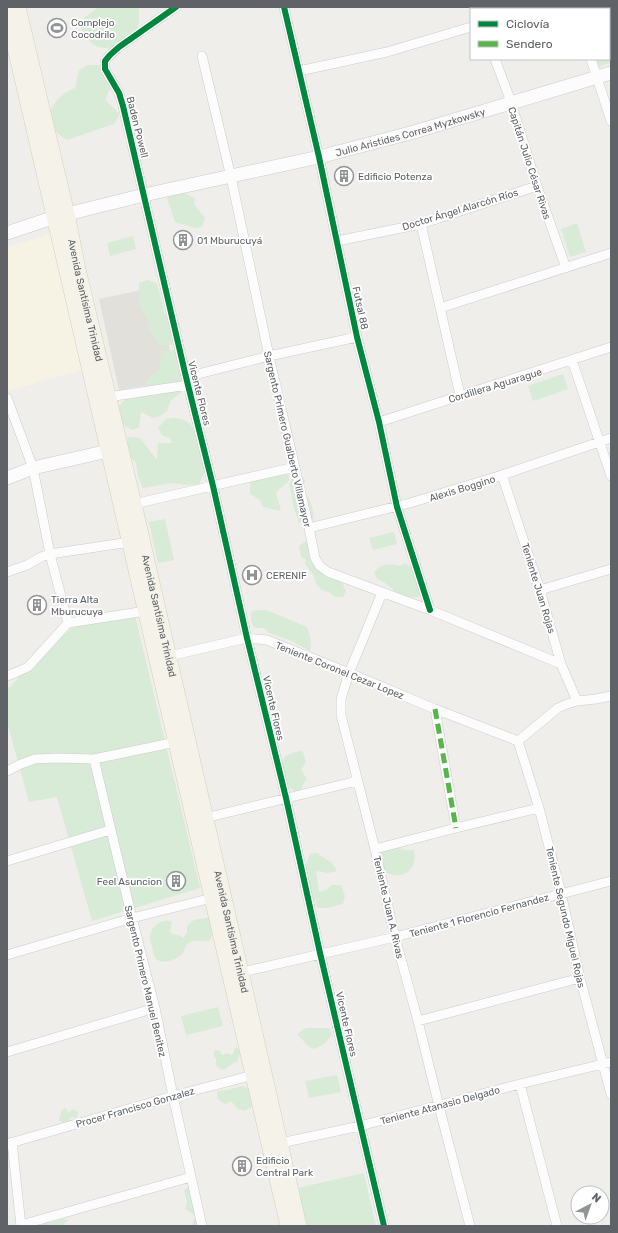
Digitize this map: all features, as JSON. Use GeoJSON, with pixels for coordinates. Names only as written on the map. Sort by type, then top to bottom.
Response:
{"type":"FeatureCollection","features":[{"type":"Feature","properties":{"kind":"main road","name":"Avenida Santísima Trinidad"},"geometry":{"type":"LineString","coordinates":[[14,33],[18,7]]}},
{"type":"Feature","properties":{"kind":"main road","name":"Avenida Santísima Trinidad"},"geometry":{"type":"LineString","coordinates":[[7,13],[14,33],[40,128],[115,450],[134,504],[163,657],[176,742],[200,819]]}},
{"type":"Feature","properties":{"kind":"main road","name":"Avenida Santísima Trinidad"},"geometry":{"type":"LineString","coordinates":[[61,216],[78,269],[108,397],[130,542],[146,611],[163,657],[258,1073],[275,1144],[299,1226]]}},
{"type":"Feature","properties":{"kind":"main road","name":"Avenida Santísima Trinidad"},"geometry":{"type":"LineString","coordinates":[[275,1144],[288,1226]]}},
{"type":"Feature","properties":{"kind":"street","name":"Baden Powell"},"geometry":{"type":"LineString","coordinates":[[144,195],[119,93],[105,69],[105,61],[119,47],[176,7]]}},
{"type":"Feature","properties":{"kind":"street","name":"Futsal 88"},"geometry":{"type":"LineString","coordinates":[[284,7],[319,157],[356,337],[379,422],[397,507],[430,610]]}},
{"type":"Feature","properties":{"kind":"street"},"geometry":{"type":"LineString","coordinates":[[300,71],[387,52],[470,27]]}},
{"type":"Feature","properties":{"kind":"street","name":"Sargento Primero Gualberto Villamayor"},"geometry":{"type":"LineString","coordinates":[[202,56],[231,177],[269,356],[315,558],[320,566],[328,572],[430,610],[561,664]]}},
{"type":"Feature","properties":{"kind":"street","name":"Capitán Julio César Rivas"},"geometry":{"type":"LineString","coordinates":[[495,60],[511,102],[537,186],[566,268]]}},
{"type":"Feature","properties":{"kind":"street"},"geometry":{"type":"LineString","coordinates":[[591,60],[611,121]]}},
{"type":"Feature","properties":{"kind":"street","name":"Julio Aristides Correa Myzkowsky"},"geometry":{"type":"LineString","coordinates":[[7,233],[61,216],[144,195],[319,157],[414,132],[611,73]]}},
{"type":"Feature","properties":{"kind":"street","name":"Doctor Ángel Alarcón Ríos"},"geometry":{"type":"LineString","coordinates":[[337,241],[421,224],[537,186]]}},
{"type":"Feature","properties":{"kind":"street","name":"Vicente Flores"},"geometry":{"type":"LineString","coordinates":[[144,195],[213,486],[247,638],[286,798],[320,954],[384,1226]]}},
{"type":"Feature","properties":{"kind":"street"},"geometry":{"type":"LineString","coordinates":[[421,224],[460,396]]}},
{"type":"Feature","properties":{"kind":"street"},"geometry":{"type":"LineString","coordinates":[[440,308],[611,253]]}},
{"type":"Feature","properties":{"kind":"street"},"geometry":{"type":"LineString","coordinates":[[108,397],[187,381],[269,356],[356,337]]}},
{"type":"Feature","properties":{"kind":"street","name":"Cordillera Aguarague"},"geometry":{"type":"LineString","coordinates":[[379,422],[611,347]]}},
{"type":"Feature","properties":{"kind":"street"},"geometry":{"type":"LineString","coordinates":[[572,360],[611,476]]}},
{"type":"Feature","properties":{"kind":"street"},"geometry":{"type":"LineString","coordinates":[[7,398],[33,468],[50,554],[68,623]]}},
{"type":"Feature","properties":{"kind":"street","name":"Alexis Boggino"},"geometry":{"type":"LineString","coordinates":[[309,528],[397,507],[502,475],[611,438]]}},
{"type":"Feature","properties":{"kind":"street"},"geometry":{"type":"LineString","coordinates":[[7,478],[33,468],[115,450]]}},
{"type":"Feature","properties":{"kind":"street"},"geometry":{"type":"LineString","coordinates":[[134,504],[294,468]]}},
{"type":"Feature","properties":{"kind":"street","name":"Teniente Juan Rojas"},"geometry":{"type":"LineString","coordinates":[[502,475],[540,590],[561,664],[577,701]]}},
{"type":"Feature","properties":{"kind":"street"},"geometry":{"type":"LineString","coordinates":[[7,572],[27,565],[50,554],[130,542]]}},
{"type":"Feature","properties":{"kind":"street"},"geometry":{"type":"LineString","coordinates":[[540,590],[611,569]]}},
{"type":"Feature","properties":{"kind":"street","name":"Teniente Juan A. Rivas"},"geometry":{"type":"LineString","coordinates":[[382,593],[349,673],[340,699],[340,715],[470,1226]]}},
{"type":"Feature","properties":{"kind":"street"},"geometry":{"type":"LineString","coordinates":[[7,676],[28,667],[68,623],[146,611]]}},
{"type":"Feature","properties":{"kind":"street","name":"Teniente Coronel Cezar Lopez"},"geometry":{"type":"LineString","coordinates":[[163,657],[247,638],[267,640],[434,709],[518,741]]}},
{"type":"Feature","properties":{"kind":"street"},"geometry":{"type":"LineString","coordinates":[[518,741],[558,708],[577,701],[611,696]]}},
{"type":"Feature","properties":{"kind":"street"},"geometry":{"type":"LineString","coordinates":[[434,709],[456,828]]}},
{"type":"Feature","properties":{"kind":"street","name":"Teniente Segundo Miguel Rojas"},"geometry":{"type":"LineString","coordinates":[[518,741],[539,808],[562,893],[580,978],[607,1063],[611,1094]]}},
{"type":"Feature","properties":{"kind":"street"},"geometry":{"type":"LineString","coordinates":[[7,771],[35,759],[94,759],[176,742]]}},
{"type":"Feature","properties":{"kind":"street","name":"Sargento Primero Manuel Benitez"},"geometry":{"type":"LineString","coordinates":[[94,759],[110,830],[155,1008],[172,1096],[202,1226]]}},
{"type":"Feature","properties":{"kind":"street"},"geometry":{"type":"LineString","coordinates":[[200,819],[358,781]]}},
{"type":"Feature","properties":{"kind":"street"},"geometry":{"type":"LineString","coordinates":[[375,849],[539,808]]}},
{"type":"Feature","properties":{"kind":"street"},"geometry":{"type":"LineString","coordinates":[[7,861],[110,830]]}},
{"type":"Feature","properties":{"kind":"street","name":"Teniente 1 Florencio Fernandez"},"geometry":{"type":"LineString","coordinates":[[235,973],[395,936],[611,881]]}},
{"type":"Feature","properties":{"kind":"street"},"geometry":{"type":"LineString","coordinates":[[7,956],[132,918],[218,897]]}},
{"type":"Feature","properties":{"kind":"street"},"geometry":{"type":"LineString","coordinates":[[418,1021],[580,978]]}},
{"type":"Feature","properties":{"kind":"street"},"geometry":{"type":"LineString","coordinates":[[7,1052],[155,1008]]}},
{"type":"Feature","properties":{"kind":"street","name":"Teniente Atanasio Delgado"},"geometry":{"type":"LineString","coordinates":[[275,1144],[360,1126],[607,1063]]}},
{"type":"Feature","properties":{"kind":"street","name":"Procer Francisco Gonzalez"},"geometry":{"type":"LineString","coordinates":[[9,1143],[258,1073]]}},
{"type":"Feature","properties":{"kind":"street"},"geometry":{"type":"LineString","coordinates":[[520,1084],[557,1226]]}},
{"type":"Feature","properties":{"kind":"street"},"geometry":{"type":"LineString","coordinates":[[9,1143],[21,1226],[191,1176]]}},
{"type":"Feature","properties":{"kind":"shaded area"},"geometry":{"type":"Polygon","coordinates":[[[51,234],[82,370],[7,391],[7,247],[51,234]]]}},
{"type":"Feature","properties":{"kind":"shaded area"},"geometry":{"type":"Polygon","coordinates":[[[155,287],[177,380],[119,390],[99,299],[155,287]]]}},
{"type":"Feature","properties":{"kind":"green space"},"geometry":{"type":"Polygon","coordinates":[[[99,7],[139,7],[139,22],[135,34],[119,47],[98,47],[91,43],[79,26],[85,17],[99,7]]]}},
{"type":"Feature","properties":{"kind":"green space"},"geometry":{"type":"Polygon","coordinates":[[[611,7],[611,62],[599,67],[596,60],[610,60],[610,8],[578,8],[611,7]]]}},
{"type":"Feature","properties":{"kind":"green space"},"geometry":{"type":"Polygon","coordinates":[[[88,65],[103,65],[115,85],[109,91],[105,100],[119,115],[114,124],[67,140],[54,130],[48,115],[58,98],[75,88],[79,70],[88,65]]]}},
{"type":"Feature","properties":{"kind":"green space"},"geometry":{"type":"Polygon","coordinates":[[[178,190],[195,198],[194,204],[205,218],[202,227],[195,228],[175,222],[167,198],[170,192],[178,190]]]}},
{"type":"Feature","properties":{"kind":"green space"},"geometry":{"type":"Polygon","coordinates":[[[577,223],[586,252],[570,257],[561,229],[577,223]]]}},
{"type":"Feature","properties":{"kind":"green space"},"geometry":{"type":"Polygon","coordinates":[[[133,236],[136,249],[110,256],[107,243],[133,236]]]}},
{"type":"Feature","properties":{"kind":"green space"},"geometry":{"type":"Polygon","coordinates":[[[147,280],[157,283],[164,313],[180,328],[180,337],[177,345],[160,345],[150,331],[147,319],[139,303],[139,283],[147,280]]]}},
{"type":"Feature","properties":{"kind":"green space"},"geometry":{"type":"Polygon","coordinates":[[[175,350],[180,357],[185,374],[178,385],[181,393],[171,400],[167,411],[160,416],[153,418],[141,412],[139,428],[132,430],[122,424],[119,406],[125,399],[131,399],[141,395],[147,381],[159,370],[161,352],[175,350]]]}},
{"type":"Feature","properties":{"kind":"green space"},"geometry":{"type":"Polygon","coordinates":[[[563,374],[568,389],[533,401],[528,386],[563,374]]]}},
{"type":"Feature","properties":{"kind":"green space"},"geometry":{"type":"Polygon","coordinates":[[[166,419],[182,419],[190,424],[198,436],[205,471],[199,484],[187,485],[172,483],[143,488],[138,477],[136,463],[130,456],[127,445],[128,437],[140,438],[157,460],[158,443],[172,443],[170,438],[163,436],[158,428],[166,419]]]}},
{"type":"Feature","properties":{"kind":"green space"},"geometry":{"type":"Polygon","coordinates":[[[282,471],[289,475],[289,481],[276,492],[281,511],[263,507],[260,500],[250,494],[250,485],[254,476],[282,471]]]}},
{"type":"Feature","properties":{"kind":"green space"},"geometry":{"type":"Polygon","coordinates":[[[293,476],[303,478],[305,481],[303,491],[310,501],[314,518],[309,524],[299,522],[294,509],[289,484],[293,476]]]}},
{"type":"Feature","properties":{"kind":"green space"},"geometry":{"type":"Polygon","coordinates":[[[165,519],[174,560],[158,563],[149,522],[165,519]]]}},
{"type":"Feature","properties":{"kind":"green space"},"geometry":{"type":"Polygon","coordinates":[[[394,532],[397,544],[373,550],[369,538],[394,532]]]}},
{"type":"Feature","properties":{"kind":"green space"},"geometry":{"type":"Polygon","coordinates":[[[306,541],[317,553],[325,571],[341,579],[346,592],[343,597],[336,597],[329,592],[322,590],[316,584],[314,576],[305,564],[306,560],[301,557],[299,546],[306,541]]]}},
{"type":"Feature","properties":{"kind":"green space"},"geometry":{"type":"Polygon","coordinates":[[[405,563],[414,569],[423,592],[418,597],[407,598],[396,592],[385,583],[377,579],[374,572],[386,564],[400,566],[405,563]]]}},
{"type":"Feature","properties":{"kind":"green space"},"geometry":{"type":"Polygon","coordinates":[[[266,610],[307,627],[311,645],[310,651],[289,640],[270,633],[264,628],[255,628],[251,622],[251,612],[266,610]]]}},
{"type":"Feature","properties":{"kind":"green space"},"geometry":{"type":"Polygon","coordinates":[[[134,611],[200,888],[92,921],[57,797],[29,802],[7,722],[7,690],[45,649],[82,621],[134,611]]]}},
{"type":"Feature","properties":{"kind":"green space"},"geometry":{"type":"Polygon","coordinates":[[[302,750],[306,762],[301,770],[307,780],[304,782],[300,791],[295,791],[290,788],[286,781],[282,762],[285,756],[302,750]]]}},
{"type":"Feature","properties":{"kind":"green space"},"geometry":{"type":"Polygon","coordinates":[[[399,848],[414,850],[415,857],[412,868],[404,874],[398,875],[385,872],[378,852],[387,849],[399,848]]]}},
{"type":"Feature","properties":{"kind":"green space"},"geometry":{"type":"Polygon","coordinates":[[[317,853],[332,863],[337,871],[328,873],[316,871],[319,892],[326,890],[332,885],[341,885],[345,896],[343,904],[326,908],[318,908],[305,875],[306,864],[310,854],[317,853]]]}},
{"type":"Feature","properties":{"kind":"green space"},"geometry":{"type":"Polygon","coordinates":[[[209,917],[212,936],[209,941],[192,941],[186,945],[181,955],[175,959],[161,962],[156,959],[150,941],[150,936],[156,925],[164,921],[172,922],[170,931],[172,934],[179,935],[183,938],[187,933],[187,926],[190,923],[195,920],[209,917]]]}},
{"type":"Feature","properties":{"kind":"green space"},"geometry":{"type":"Polygon","coordinates":[[[218,1007],[223,1026],[186,1035],[181,1016],[218,1007]]]}},
{"type":"Feature","properties":{"kind":"green space"},"geometry":{"type":"Polygon","coordinates":[[[306,1028],[330,1028],[332,1035],[325,1043],[315,1049],[309,1047],[297,1034],[306,1028]]]}},
{"type":"Feature","properties":{"kind":"green space"},"geometry":{"type":"Polygon","coordinates":[[[237,1047],[240,1053],[237,1062],[222,1070],[216,1066],[214,1052],[216,1050],[220,1051],[221,1054],[224,1055],[226,1053],[232,1055],[234,1049],[237,1047]]]}},
{"type":"Feature","properties":{"kind":"green space"},"geometry":{"type":"Polygon","coordinates":[[[337,1075],[341,1092],[309,1098],[305,1081],[337,1075]]]}},
{"type":"Feature","properties":{"kind":"green space"},"geometry":{"type":"Polygon","coordinates":[[[242,1086],[248,1088],[252,1094],[254,1103],[250,1108],[244,1111],[238,1109],[231,1101],[226,1104],[218,1099],[217,1091],[242,1086]]]}},
{"type":"Feature","properties":{"kind":"green space"},"geometry":{"type":"Polygon","coordinates":[[[65,1108],[70,1112],[72,1109],[78,1112],[77,1118],[70,1117],[70,1123],[66,1124],[60,1121],[59,1118],[62,1110],[65,1108]]]}},
{"type":"Feature","properties":{"kind":"green space"},"geometry":{"type":"Polygon","coordinates":[[[364,1173],[376,1226],[307,1226],[298,1188],[364,1173]]]}},
{"type":"Feature","properties":{"kind":"green space"},"geometry":{"type":"Polygon","coordinates":[[[190,1186],[204,1226],[192,1226],[193,1221],[197,1217],[185,1209],[187,1202],[184,1190],[190,1186]]]}},
{"type":"Feature","properties":{"kind":"green space"},"geometry":{"type":"Polygon","coordinates":[[[64,1219],[68,1220],[62,1226],[41,1226],[45,1223],[64,1219]]]}},
{"type":"Feature","properties":{"kind":"marked path"},"geometry":{"type":"LineString","coordinates":[[435,709],[456,828]]}},
{"type":"Feature","properties":{"kind":"cycle path"},"geometry":{"type":"LineString","coordinates":[[176,7],[119,47],[105,61],[105,69],[119,93],[123,106],[213,486],[247,638],[286,798],[320,953],[384,1226]]}},
{"type":"Feature","properties":{"kind":"cycle path"},"geometry":{"type":"LineString","coordinates":[[284,7],[319,157],[357,337],[379,422],[397,507],[430,610]]}},
{"type":"Feature","properties":{"kind":"place","name":"Complejo Cocodrilo"},"geometry":{"type":"Point","coordinates":[57,28]}},
{"type":"Feature","properties":{"kind":"place","name":"Edificio Potenza"},"geometry":{"type":"Point","coordinates":[344,176]}},
{"type":"Feature","properties":{"kind":"place","name":"01 Mburucuyá"},"geometry":{"type":"Point","coordinates":[183,240]}},
{"type":"Feature","properties":{"kind":"place","name":"CERENIF"},"geometry":{"type":"Point","coordinates":[252,575]}},
{"type":"Feature","properties":{"kind":"place","name":"Tierra Alta Mburucuya"},"geometry":{"type":"Point","coordinates":[37,605]}},
{"type":"Feature","properties":{"kind":"place","name":"Feel Asuncion"},"geometry":{"type":"Point","coordinates":[176,881]}},
{"type":"Feature","properties":{"kind":"place","name":"Edificio Central Park"},"geometry":{"type":"Point","coordinates":[242,1166]}}]}
